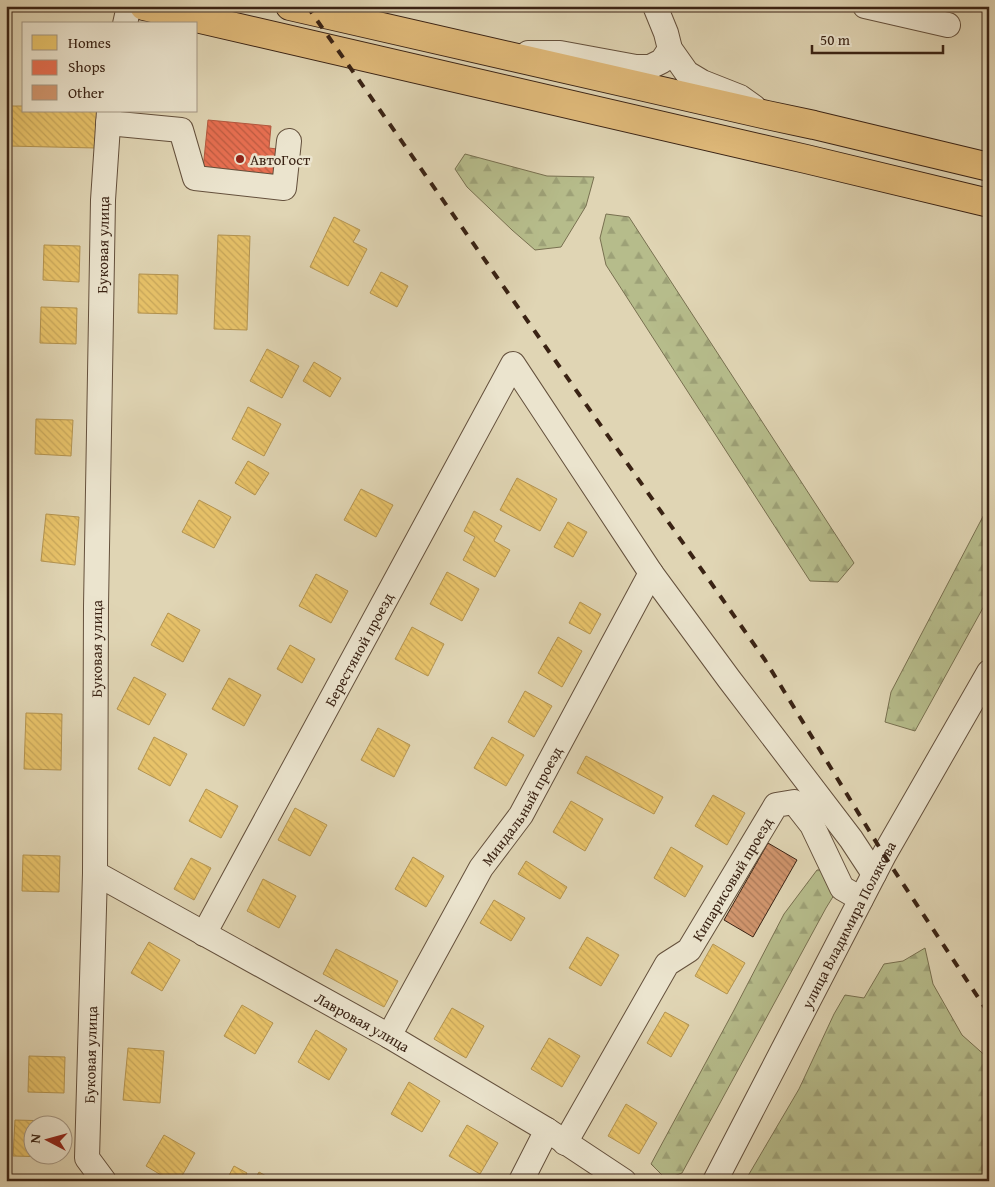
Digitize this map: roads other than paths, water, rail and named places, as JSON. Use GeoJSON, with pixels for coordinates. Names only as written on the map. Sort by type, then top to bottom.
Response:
{"type":"FeatureCollection","features":[{"type":"Feature","properties":{"kind":"highway"},"geometry":{"type":"LineString","coordinates":[[144,6],[989,203]]}},
{"type":"Feature","properties":{"kind":"highway"},"geometry":{"type":"LineString","coordinates":[[290,6],[814,125],[989,167]]}},
{"type":"Feature","properties":{"kind":"street"},"geometry":{"type":"LineString","coordinates":[[125,22],[129,6]]}},
{"type":"Feature","properties":{"kind":"street"},"geometry":{"type":"LineString","coordinates":[[655,6],[670,49],[687,73],[702,82],[740,97],[767,115]]}},
{"type":"Feature","properties":{"kind":"street"},"geometry":{"type":"LineString","coordinates":[[865,6],[948,25]]}},
{"type":"Feature","properties":{"kind":"street"},"geometry":{"type":"LineString","coordinates":[[494,53],[560,54],[636,67],[650,67],[662,61],[670,49]]}},
{"type":"Feature","properties":{"kind":"street"},"geometry":{"type":"LineString","coordinates":[[109,117],[181,130],[195,178],[284,188],[288,141]]}},
{"type":"Feature","properties":{"kind":"street","name":"Буковая улица"},"geometry":{"type":"LineString","coordinates":[[104,1181],[87,1158],[94,873],[96,606],[103,200],[109,117]]}},
{"type":"Feature","properties":{"kind":"street","name":"Берестяной проезд"},"geometry":{"type":"LineString","coordinates":[[204,934],[513,364],[650,573]]}},
{"type":"Feature","properties":{"kind":"street"},"geometry":{"type":"LineString","coordinates":[[650,573],[851,839],[874,874]]}},
{"type":"Feature","properties":{"kind":"street","name":"Миндальный проезд"},"geometry":{"type":"LineString","coordinates":[[389,1036],[481,868],[521,815],[650,573]]}},
{"type":"Feature","properties":{"kind":"street","name":"улица Владимира Полякова"},"geometry":{"type":"LineString","coordinates":[[715,1181],[888,846],[989,672]]}},
{"type":"Feature","properties":{"kind":"street","name":"Кипарисовый проезд"},"geometry":{"type":"LineString","coordinates":[[556,1136],[667,964],[689,950],[776,805],[794,802],[812,825],[842,888],[861,899]]}},
{"type":"Feature","properties":{"kind":"street","name":"Лавровая улица"},"geometry":{"type":"LineString","coordinates":[[94,873],[389,1036],[556,1136],[624,1181]]}},
{"type":"Feature","properties":{"kind":"street"},"geometry":{"type":"LineString","coordinates":[[520,1181],[556,1136]]}},
{"type":"Feature","properties":{"kind":"railway"},"geometry":{"type":"LineString","coordinates":[[307,6],[765,660],[884,855],[989,1014]]}},
{"type":"Feature","properties":{"kind":"place","name":"АвтоГост"},"geometry":{"type":"Point","coordinates":[240,159]}}]}
